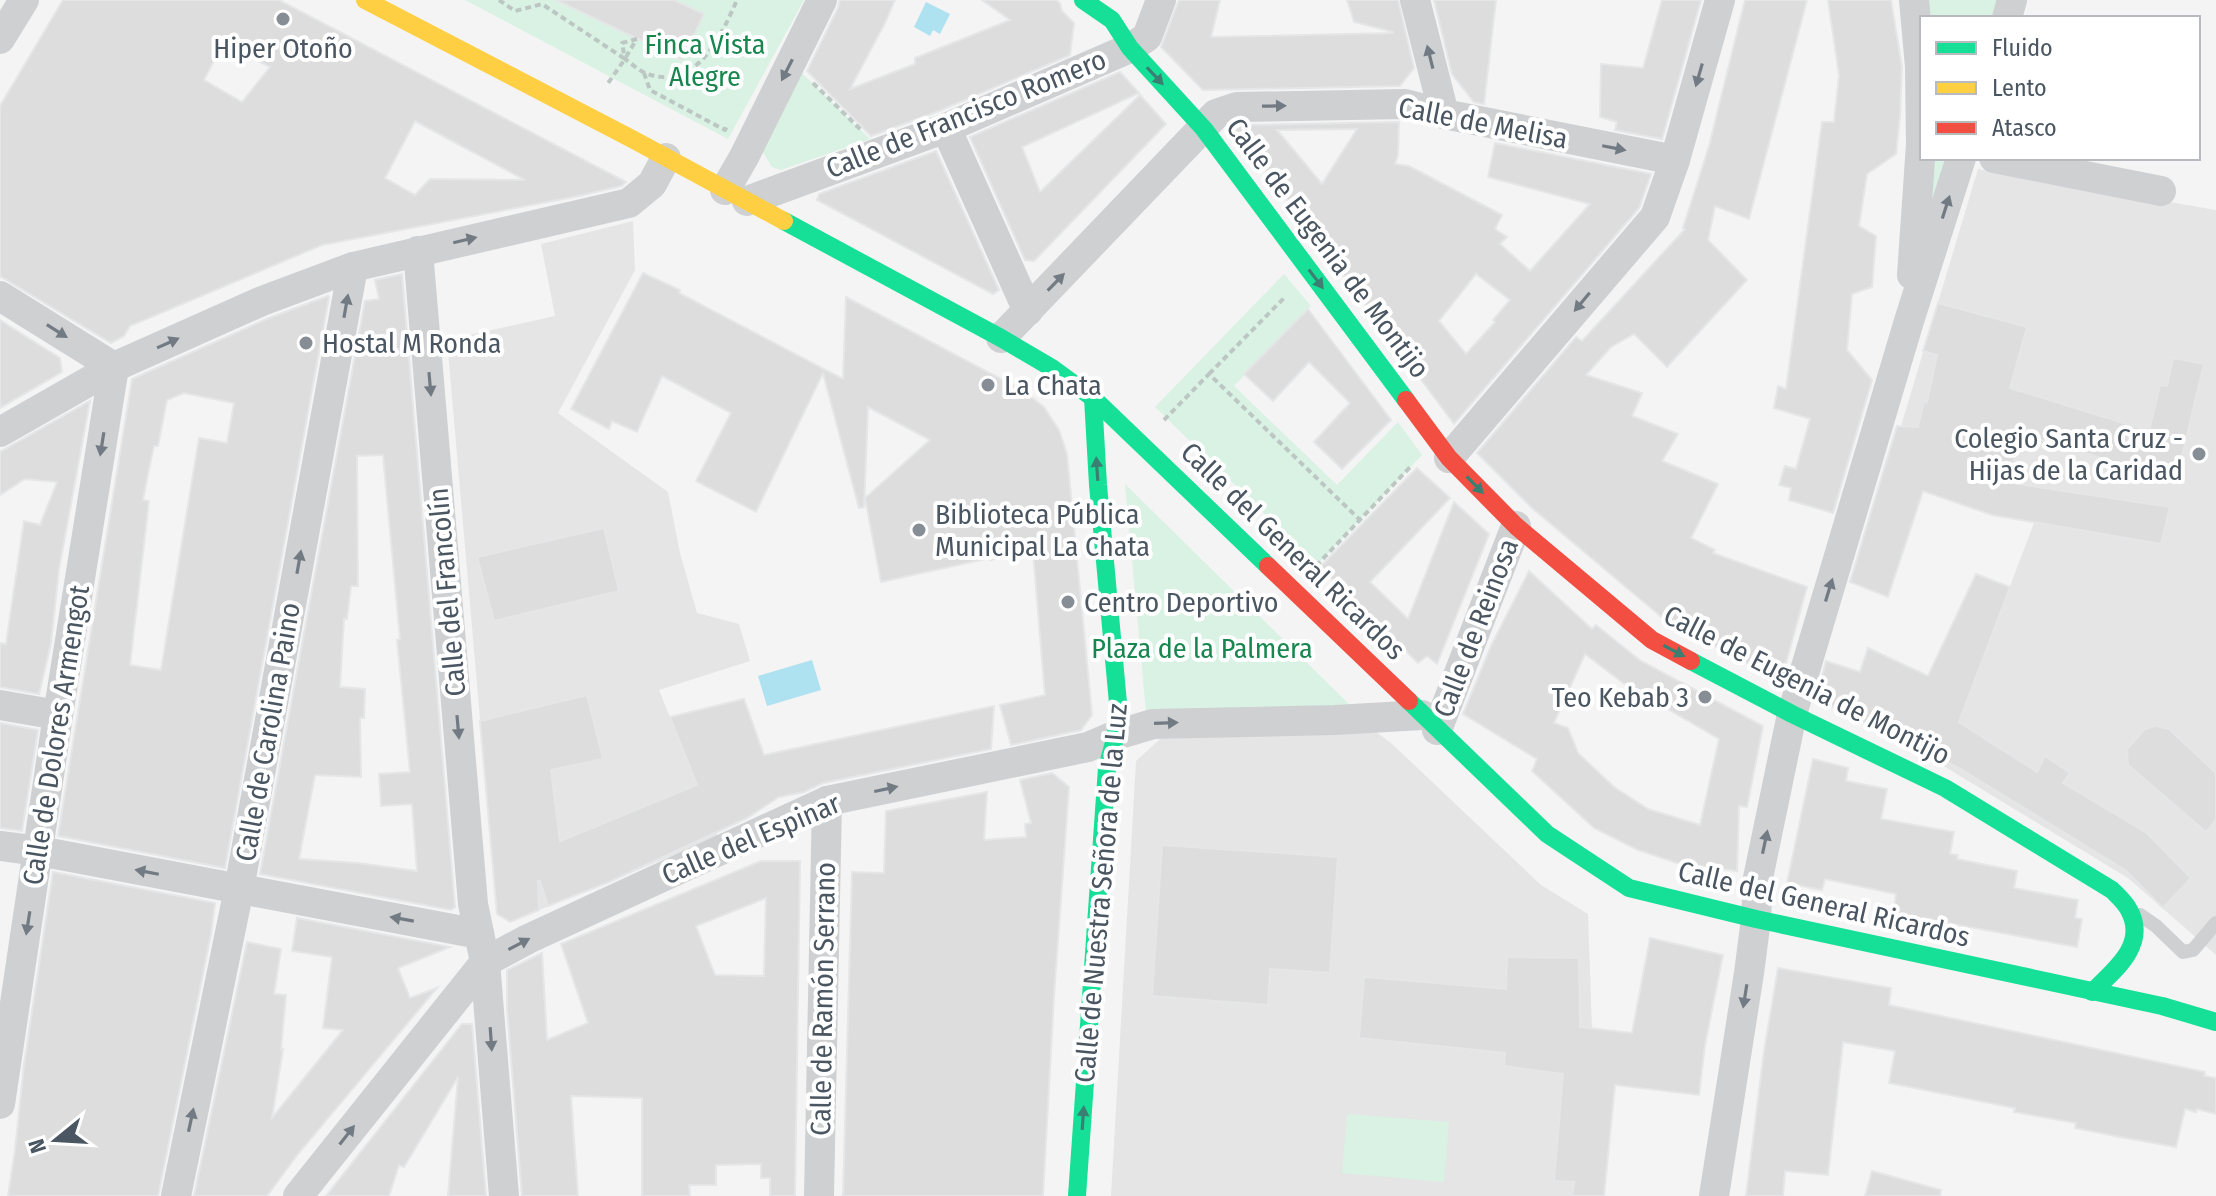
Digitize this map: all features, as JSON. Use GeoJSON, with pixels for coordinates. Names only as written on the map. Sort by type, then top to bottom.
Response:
{"type":"FeatureCollection","features":[{"type":"Feature","properties":{"kind":"street"},"geometry":{"type":"LineString","coordinates":[[0,39],[24,0]]}},
{"type":"Feature","properties":{"kind":"street","name":"Calle del General Ricardos"},"geometry":{"type":"LineString","coordinates":[[365,0],[666,158],[1052,368],[1093,398],[1547,834],[1629,888],[1756,919],[2162,1006],[2216,1022]]}},
{"type":"Feature","properties":{"kind":"street"},"geometry":{"type":"LineString","coordinates":[[736,196],[744,157],[822,0]]}},
{"type":"Feature","properties":{"kind":"street","name":"Calle de Eugenia de Montijo"},"geometry":{"type":"LineString","coordinates":[[1083,0],[1112,20],[1130,48],[1204,129],[1435,457],[1652,640],[1792,714],[1945,788],[2112,890],[2129,909]]}},
{"type":"Feature","properties":{"kind":"street","name":"Calle de Francisco Romero"},"geometry":{"type":"LineString","coordinates":[[736,196],[946,128],[1130,48],[1147,37],[1161,0]]}},
{"type":"Feature","properties":{"kind":"street"},"geometry":{"type":"LineString","coordinates":[[1415,0],[1444,114]]}},
{"type":"Feature","properties":{"kind":"street"},"geometry":{"type":"LineString","coordinates":[[1435,457],[1655,217],[1675,160],[1720,0]]}},
{"type":"Feature","properties":{"kind":"street"},"geometry":{"type":"LineString","coordinates":[[1914,0],[1920,67]]}},
{"type":"Feature","properties":{"kind":"street","name":"Calle de Melisa"},"geometry":{"type":"LineString","coordinates":[[1001,338],[1216,114],[1237,107],[1405,104],[1675,160]]}},
{"type":"Feature","properties":{"kind":"street"},"geometry":{"type":"LineString","coordinates":[[946,128],[1028,311]]}},
{"type":"Feature","properties":{"kind":"street"},"geometry":{"type":"LineString","coordinates":[[0,432],[114,367],[262,301],[353,267],[629,203],[652,184],[666,158]]}},
{"type":"Feature","properties":{"kind":"street"},"geometry":{"type":"LineString","coordinates":[[1909,321],[1920,159]]}},
{"type":"Feature","properties":{"kind":"street"},"geometry":{"type":"LineString","coordinates":[[1714,1196],[1756,919],[1758,878],[1792,714],[1960,160]]}},
{"type":"Feature","properties":{"kind":"street"},"geometry":{"type":"LineString","coordinates":[[2004,160],[2161,191]]}},
{"type":"Feature","properties":{"kind":"street","name":"Calle del Francolín"},"geometry":{"type":"LineString","coordinates":[[418,251],[473,904],[482,948],[504,1196]]}},
{"type":"Feature","properties":{"kind":"street","name":"Calle de Carolina Paino"},"geometry":{"type":"LineString","coordinates":[[176,1196],[239,889],[353,267]]}},
{"type":"Feature","properties":{"kind":"street"},"geometry":{"type":"LineString","coordinates":[[0,296],[114,367]]}},
{"type":"Feature","properties":{"kind":"street","name":"Calle de Dolores Armengot"},"geometry":{"type":"LineString","coordinates":[[0,1104],[114,367]]}},
{"type":"Feature","properties":{"kind":"street","name":"Calle de Nuestra Señora de la Luz"},"geometry":{"type":"LineString","coordinates":[[1077,1196],[1107,768],[1116,735],[1118,703],[1093,398]]}},
{"type":"Feature","properties":{"kind":"street","name":"Calle de Reinosa"},"geometry":{"type":"LineString","coordinates":[[1429,722],[1516,526]]}},
{"type":"Feature","properties":{"kind":"street"},"geometry":{"type":"LineString","coordinates":[[0,705],[58,715]]}},
{"type":"Feature","properties":{"kind":"street","name":"Calle del Espinar"},"geometry":{"type":"LineString","coordinates":[[298,1196],[482,948],[528,939],[827,801],[1088,747],[1153,724],[1335,720],[1429,722]]}},
{"type":"Feature","properties":{"kind":"street","name":"Calle de Ramón Serrano"},"geometry":{"type":"LineString","coordinates":[[819,1196],[827,801]]}},
{"type":"Feature","properties":{"kind":"street"},"geometry":{"type":"LineString","coordinates":[[0,846],[239,889],[482,948]]}},
{"type":"Feature","properties":{"kind":"street"},"geometry":{"type":"LineString","coordinates":[[2092,992],[2131,952],[2136,933],[2129,909]]}},
{"type":"Feature","properties":{"kind":"lane"},"geometry":{"type":"LineString","coordinates":[[2129,909],[2156,926],[2183,952],[2193,950],[2216,923]]}},
{"type":"Feature","properties":{"kind":"path"},"geometry":{"type":"LineString","coordinates":[[499,0],[515,11],[540,2],[644,73],[661,77],[678,76],[696,67],[710,52],[737,0]]}},
{"type":"Feature","properties":{"kind":"path"},"geometry":{"type":"LineString","coordinates":[[606,86],[625,59],[637,39],[622,43],[625,59]]}},
{"type":"Feature","properties":{"kind":"path"},"geometry":{"type":"LineString","coordinates":[[644,73],[650,90],[725,130],[732,117]]}},
{"type":"Feature","properties":{"kind":"path"},"geometry":{"type":"LineString","coordinates":[[813,83],[870,139]]}},
{"type":"Feature","properties":{"kind":"path"},"geometry":{"type":"LineString","coordinates":[[1161,423],[1290,292]]}},
{"type":"Feature","properties":{"kind":"path"},"geometry":{"type":"LineString","coordinates":[[1209,374],[1360,520]]}},
{"type":"Feature","properties":{"kind":"path"},"geometry":{"type":"LineString","coordinates":[[1312,570],[1360,520],[1435,457]]}},
{"type":"Feature","properties":{"kind":"shaded area"},"geometry":{"type":"Polygon","coordinates":[[[1978,169],[2216,210],[2216,955],[2128,878],[1942,765],[2034,523],[1993,515],[2000,446],[1901,426],[1978,169]]]}},
{"type":"Feature","properties":{"kind":"shaded area"},"geometry":{"type":"Polygon","coordinates":[[[633,221],[635,270],[558,413],[668,492],[680,553],[697,613],[739,624],[750,661],[659,690],[718,837],[510,922],[497,914],[447,340],[555,316],[541,244],[633,221]]]}},
{"type":"Feature","properties":{"kind":"shaded area"},"geometry":{"type":"Polygon","coordinates":[[[1373,730],[1390,742],[1541,885],[1588,914],[1592,1029],[1705,1041],[1699,1095],[1596,1083],[1593,1118],[1612,1119],[1604,1196],[1111,1196],[1136,761],[1160,739],[1373,730]]]}},
{"type":"Feature","properties":{"kind":"green space","name":"Finca Vista Alegre"},"geometry":{"type":"Polygon","coordinates":[[[465,0],[804,0],[728,139],[465,0]]]}},
{"type":"Feature","properties":{"kind":"green space"},"geometry":{"type":"Polygon","coordinates":[[[1912,0],[2012,0],[2008,16],[1920,16],[1920,160],[1961,160],[1923,245],[1912,0]]]}},
{"type":"Feature","properties":{"kind":"green space"},"geometry":{"type":"Polygon","coordinates":[[[801,72],[870,139],[781,170],[772,167],[761,149],[801,72]]]}},
{"type":"Feature","properties":{"kind":"green space"},"geometry":{"type":"Polygon","coordinates":[[[1284,274],[1311,306],[1234,386],[1337,485],[1398,422],[1422,455],[1317,565],[1155,407],[1284,274]]]}},
{"type":"Feature","properties":{"kind":"green space","name":"Plaza de la Palmera"},"geometry":{"type":"Polygon","coordinates":[[[1125,484],[1350,705],[1146,712],[1125,484]]]}},
{"type":"Feature","properties":{"kind":"green space"},"geometry":{"type":"Polygon","coordinates":[[[1347,1114],[1449,1122],[1444,1182],[1342,1173],[1347,1114]]]}},
{"type":"Feature","properties":{"kind":"water"},"geometry":{"type":"Polygon","coordinates":[[[926,2],[950,14],[940,34],[933,30],[930,36],[914,27],[926,2]]]}},
{"type":"Feature","properties":{"kind":"water"},"geometry":{"type":"Polygon","coordinates":[[[812,660],[821,690],[767,706],[758,676],[812,660]]]}},
{"type":"Feature","properties":{"kind":"building"},"geometry":{"type":"Polygon","coordinates":[[[63,0],[279,0],[626,182],[621,186],[574,197],[322,245],[130,326],[124,336],[111,343],[0,276],[0,106],[63,0]],[[223,43],[204,80],[242,102],[270,67],[223,43]],[[415,121],[385,178],[415,195],[430,179],[525,180],[454,142],[415,121]]]}},
{"type":"Feature","properties":{"kind":"building"},"geometry":{"type":"Polygon","coordinates":[[[556,0],[674,0],[704,14],[682,60],[556,0]]]}},
{"type":"Feature","properties":{"kind":"building"},"geometry":{"type":"Polygon","coordinates":[[[840,0],[895,0],[850,89],[915,64],[915,58],[1010,20],[982,0],[1056,0],[1074,23],[1070,55],[939,111],[871,136],[807,71],[840,0]]]}},
{"type":"Feature","properties":{"kind":"building"},"geometry":{"type":"Polygon","coordinates":[[[1179,0],[1220,0],[1211,37],[1393,33],[1354,22],[1347,0],[1398,0],[1414,68],[1400,86],[1203,90],[1161,47],[1179,0]]]}},
{"type":"Feature","properties":{"kind":"building"},"geometry":{"type":"Polygon","coordinates":[[[1434,0],[1496,0],[1484,104],[1474,102],[1452,74],[1434,0]]]}},
{"type":"Feature","properties":{"kind":"building"},"geometry":{"type":"Polygon","coordinates":[[[1662,0],[1701,0],[1662,139],[1615,130],[1617,122],[1600,117],[1601,64],[1643,68],[1662,0]]]}},
{"type":"Feature","properties":{"kind":"building"},"geometry":{"type":"Polygon","coordinates":[[[1745,0],[1807,0],[1749,219],[1715,206],[1708,240],[1747,280],[1667,367],[1634,334],[1611,347],[1586,375],[1642,393],[1632,416],[1678,434],[1662,461],[1718,484],[1691,538],[1715,550],[1713,553],[1807,587],[1781,681],[1665,620],[1532,508],[1477,453],[1576,337],[1582,341],[1685,229],[1711,140],[1745,0]]]}},
{"type":"Feature","properties":{"kind":"building"},"geometry":{"type":"Polygon","coordinates":[[[1828,0],[1891,0],[1902,67],[1896,154],[1867,174],[1859,226],[1876,236],[1872,287],[1852,294],[1847,350],[1872,380],[1833,513],[1789,500],[1791,488],[1779,485],[1785,466],[1796,469],[1810,419],[1774,408],[1778,386],[1786,389],[1822,122],[1834,122],[1839,75],[1828,0]]]}},
{"type":"Feature","properties":{"kind":"building"},"geometry":{"type":"Polygon","coordinates":[[[1120,72],[1139,93],[1022,147],[1040,192],[1140,95],[1166,124],[1034,261],[1025,260],[970,137],[1120,72]]]}},
{"type":"Feature","properties":{"kind":"building"},"geometry":{"type":"Polygon","coordinates":[[[1399,122],[1395,164],[1409,166],[1502,215],[1495,229],[1507,237],[1500,244],[1530,271],[1590,204],[1488,177],[1495,143],[1651,174],[1639,208],[1454,424],[1233,127],[1399,122]],[[1357,129],[1277,130],[1322,184],[1357,129]],[[1476,274],[1439,321],[1466,354],[1510,300],[1476,274]]]}},
{"type":"Feature","properties":{"kind":"building"},"geometry":{"type":"Polygon","coordinates":[[[936,151],[999,290],[993,294],[817,200],[819,194],[936,151]]]}},
{"type":"Feature","properties":{"kind":"building"},"geometry":{"type":"Polygon","coordinates":[[[643,273],[843,379],[846,297],[1022,390],[1044,407],[1059,430],[1067,454],[1092,715],[1081,730],[1011,745],[1000,705],[1045,695],[1033,552],[990,558],[881,582],[865,498],[930,440],[868,407],[864,507],[859,508],[823,373],[756,512],[696,481],[731,413],[662,376],[637,432],[612,421],[609,429],[571,409],[643,273]]]}},
{"type":"Feature","properties":{"kind":"building"},"geometry":{"type":"Polygon","coordinates":[[[402,274],[455,907],[451,910],[260,874],[365,301],[379,299],[375,280],[402,274]],[[383,455],[357,456],[358,586],[351,586],[347,619],[344,619],[340,687],[365,689],[364,718],[360,718],[361,777],[315,775],[299,859],[417,871],[412,804],[381,806],[379,774],[410,772],[397,640],[400,639],[383,455]]]}},
{"type":"Feature","properties":{"kind":"building"},"geometry":{"type":"Polygon","coordinates":[[[329,297],[225,868],[58,836],[132,379],[269,318],[329,297]],[[184,393],[167,400],[143,500],[149,501],[130,665],[161,670],[199,438],[227,443],[234,403],[184,393]]]}},
{"type":"Feature","properties":{"kind":"building"},"geometry":{"type":"Polygon","coordinates":[[[1938,303],[2027,327],[2010,388],[2149,431],[2160,385],[2167,386],[2173,358],[2204,364],[2176,481],[2018,433],[2011,483],[2170,507],[2161,544],[1992,515],[1923,491],[1888,597],[1850,582],[1897,426],[1918,427],[1924,401],[1927,402],[1937,355],[1923,351],[1938,303]]]}},
{"type":"Feature","properties":{"kind":"building"},"geometry":{"type":"Polygon","coordinates":[[[1308,309],[1391,420],[1342,469],[1314,442],[1350,403],[1309,362],[1273,401],[1244,374],[1308,309]]]}},
{"type":"Feature","properties":{"kind":"building"},"geometry":{"type":"Polygon","coordinates":[[[0,320],[60,358],[62,372],[0,408],[0,320]]]}},
{"type":"Feature","properties":{"kind":"building"},"geometry":{"type":"Polygon","coordinates":[[[90,401],[59,569],[51,643],[39,694],[0,687],[0,643],[6,644],[24,521],[40,525],[57,482],[25,479],[0,495],[0,452],[90,401]]]}},
{"type":"Feature","properties":{"kind":"building"},"geometry":{"type":"Polygon","coordinates":[[[1417,468],[1450,498],[1370,582],[1408,619],[1454,502],[1489,534],[1437,664],[1427,656],[1418,663],[1320,567],[1417,468]]]}},
{"type":"Feature","properties":{"kind":"building"},"geometry":{"type":"Polygon","coordinates":[[[604,528],[619,591],[494,621],[477,557],[604,528]]]}},
{"type":"Feature","properties":{"kind":"building"},"geometry":{"type":"Polygon","coordinates":[[[1529,571],[1592,629],[1596,625],[1641,661],[1763,726],[1747,807],[1739,806],[1737,871],[1677,863],[1638,850],[1594,828],[1532,771],[1537,759],[1463,714],[1491,646],[1529,571]],[[1585,654],[1554,723],[1568,728],[1578,753],[1614,787],[1648,809],[1700,825],[1719,739],[1623,683],[1585,654]]]}},
{"type":"Feature","properties":{"kind":"building"},"geometry":{"type":"Polygon","coordinates":[[[1976,574],[2010,587],[1959,722],[2037,772],[2045,756],[2070,773],[2063,783],[2147,833],[2191,878],[2163,908],[2125,870],[1957,767],[1816,699],[1826,661],[1860,672],[1868,648],[1928,676],[1976,574]]]}},
{"type":"Feature","properties":{"kind":"building"},"geometry":{"type":"Polygon","coordinates":[[[587,695],[603,759],[551,770],[560,841],[697,785],[670,717],[744,699],[764,755],[994,706],[991,749],[823,783],[804,792],[779,797],[747,818],[609,882],[548,906],[538,881],[539,910],[510,922],[497,914],[480,721],[587,695]]]}},
{"type":"Feature","properties":{"kind":"building"},"geometry":{"type":"Polygon","coordinates":[[[0,723],[38,730],[22,831],[0,828],[0,723]]]}},
{"type":"Feature","properties":{"kind":"building"},"geometry":{"type":"Polygon","coordinates":[[[2156,726],[2169,729],[2216,773],[2216,820],[2206,832],[2128,765],[2127,749],[2145,729],[2156,726]]]}},
{"type":"Feature","properties":{"kind":"building"},"geometry":{"type":"Polygon","coordinates":[[[1813,759],[1848,768],[1846,781],[1887,789],[1881,819],[1954,832],[1950,854],[1958,855],[1957,859],[2017,871],[2014,888],[2078,900],[2075,918],[2082,919],[2077,947],[1893,913],[1896,894],[1825,879],[1822,890],[1787,883],[1813,759]]]}},
{"type":"Feature","properties":{"kind":"building"},"geometry":{"type":"Polygon","coordinates":[[[1052,773],[1069,787],[1043,1196],[843,1196],[852,872],[884,873],[886,811],[987,792],[984,840],[1026,837],[1025,824],[1031,823],[1020,780],[1052,773]]]}},
{"type":"Feature","properties":{"kind":"building"},"geometry":{"type":"Polygon","coordinates":[[[1162,845],[1338,857],[1330,973],[1270,969],[1268,1005],[1152,996],[1162,845]]]}},
{"type":"Feature","properties":{"kind":"building"},"geometry":{"type":"Polygon","coordinates":[[[761,861],[800,861],[795,1196],[770,1196],[770,1178],[761,1178],[761,1164],[716,1165],[716,1185],[689,1185],[690,1196],[642,1196],[642,1098],[571,1096],[578,1196],[522,1196],[507,1008],[507,970],[542,953],[547,1040],[588,1023],[561,944],[761,861]],[[766,898],[696,926],[715,975],[764,976],[766,898]]]}},
{"type":"Feature","properties":{"kind":"building"},"geometry":{"type":"Polygon","coordinates":[[[53,872],[215,903],[158,1196],[8,1196],[53,872]]]}},
{"type":"Feature","properties":{"kind":"building"},"geometry":{"type":"Polygon","coordinates":[[[297,918],[450,947],[398,968],[410,998],[437,988],[298,1154],[267,1196],[194,1196],[247,942],[281,949],[274,994],[286,995],[283,1049],[272,1118],[343,1030],[323,1028],[332,957],[292,951],[297,918]]]}},
{"type":"Feature","properties":{"kind":"building"},"geometry":{"type":"Polygon","coordinates":[[[1650,938],[1723,955],[1705,1045],[1699,1095],[1615,1085],[1604,1196],[1572,1196],[1574,1182],[1554,1181],[1563,1074],[1504,1066],[1505,1053],[1359,1038],[1364,977],[1506,989],[1507,957],[1579,958],[1580,1027],[1632,1033],[1650,938]]]}},
{"type":"Feature","properties":{"kind":"building"},"geometry":{"type":"Polygon","coordinates":[[[1778,968],[1891,988],[1889,1005],[2205,1072],[2204,1076],[2216,1078],[2216,1114],[2185,1109],[2176,1147],[2115,1136],[2075,1128],[2076,1123],[2014,1112],[2015,1108],[1889,1083],[1895,1051],[1843,1042],[1828,1175],[1785,1171],[1783,1196],[1746,1196],[1778,968]]]}},
{"type":"Feature","properties":{"kind":"building"},"geometry":{"type":"Polygon","coordinates":[[[462,1024],[472,1024],[486,1196],[448,1196],[458,1077],[404,1167],[399,1165],[389,1196],[326,1196],[462,1024]]]}},
{"type":"Feature","properties":{"kind":"building"},"geometry":{"type":"Polygon","coordinates":[[[1872,1171],[1941,1190],[1940,1196],[1865,1196],[1872,1171]]]}},
{"type":"Feature","properties":{"kind":"traffic: fast"},"geometry":{"type":"LineString","coordinates":[[1083,0],[1112,20],[1130,48],[1204,129],[1406,400]]}},
{"type":"Feature","properties":{"kind":"traffic: fast"},"geometry":{"type":"LineString","coordinates":[[784,221],[1052,368],[1093,398],[1268,566]]}},
{"type":"Feature","properties":{"kind":"traffic: fast"},"geometry":{"type":"LineString","coordinates":[[1077,1196],[1107,768],[1116,735],[1118,703],[1093,398]]}},
{"type":"Feature","properties":{"kind":"traffic: fast"},"geometry":{"type":"LineString","coordinates":[[1691,661],[1945,788],[2112,890],[2129,910],[2134,922],[2132,945],[2119,965],[2092,992]]}},
{"type":"Feature","properties":{"kind":"traffic: fast"},"geometry":{"type":"LineString","coordinates":[[1409,701],[1547,834],[1629,888],[1756,919],[2162,1006],[2216,1022]]}},
{"type":"Feature","properties":{"kind":"traffic: slow"},"geometry":{"type":"LineString","coordinates":[[365,0],[784,221]]}},
{"type":"Feature","properties":{"kind":"traffic: jam"},"geometry":{"type":"LineString","coordinates":[[1406,400],[1449,458],[1516,526],[1652,640],[1691,661]]}},
{"type":"Feature","properties":{"kind":"traffic: jam"},"geometry":{"type":"LineString","coordinates":[[1268,566],[1409,701]]}},
{"type":"Feature","properties":{"kind":"place","name":"Hiper Otoño"},"geometry":{"type":"Point","coordinates":[283,19]}},
{"type":"Feature","properties":{"kind":"place","name":"Hostal M Ronda"},"geometry":{"type":"Point","coordinates":[306,343]}},
{"type":"Feature","properties":{"kind":"place","name":"La Chata"},"geometry":{"type":"Point","coordinates":[988,385]}},
{"type":"Feature","properties":{"kind":"place","name":"Colegio Santa Cruz - Hijas de la Caridad"},"geometry":{"type":"Point","coordinates":[2199,454]}},
{"type":"Feature","properties":{"kind":"place","name":"Biblioteca Pública Municipal La Chata"},"geometry":{"type":"Point","coordinates":[919,530]}},
{"type":"Feature","properties":{"kind":"place","name":"Centro Deportivo"},"geometry":{"type":"Point","coordinates":[1068,602]}},
{"type":"Feature","properties":{"kind":"place","name":"Teo Kebab 3"},"geometry":{"type":"Point","coordinates":[1705,697]}}]}
